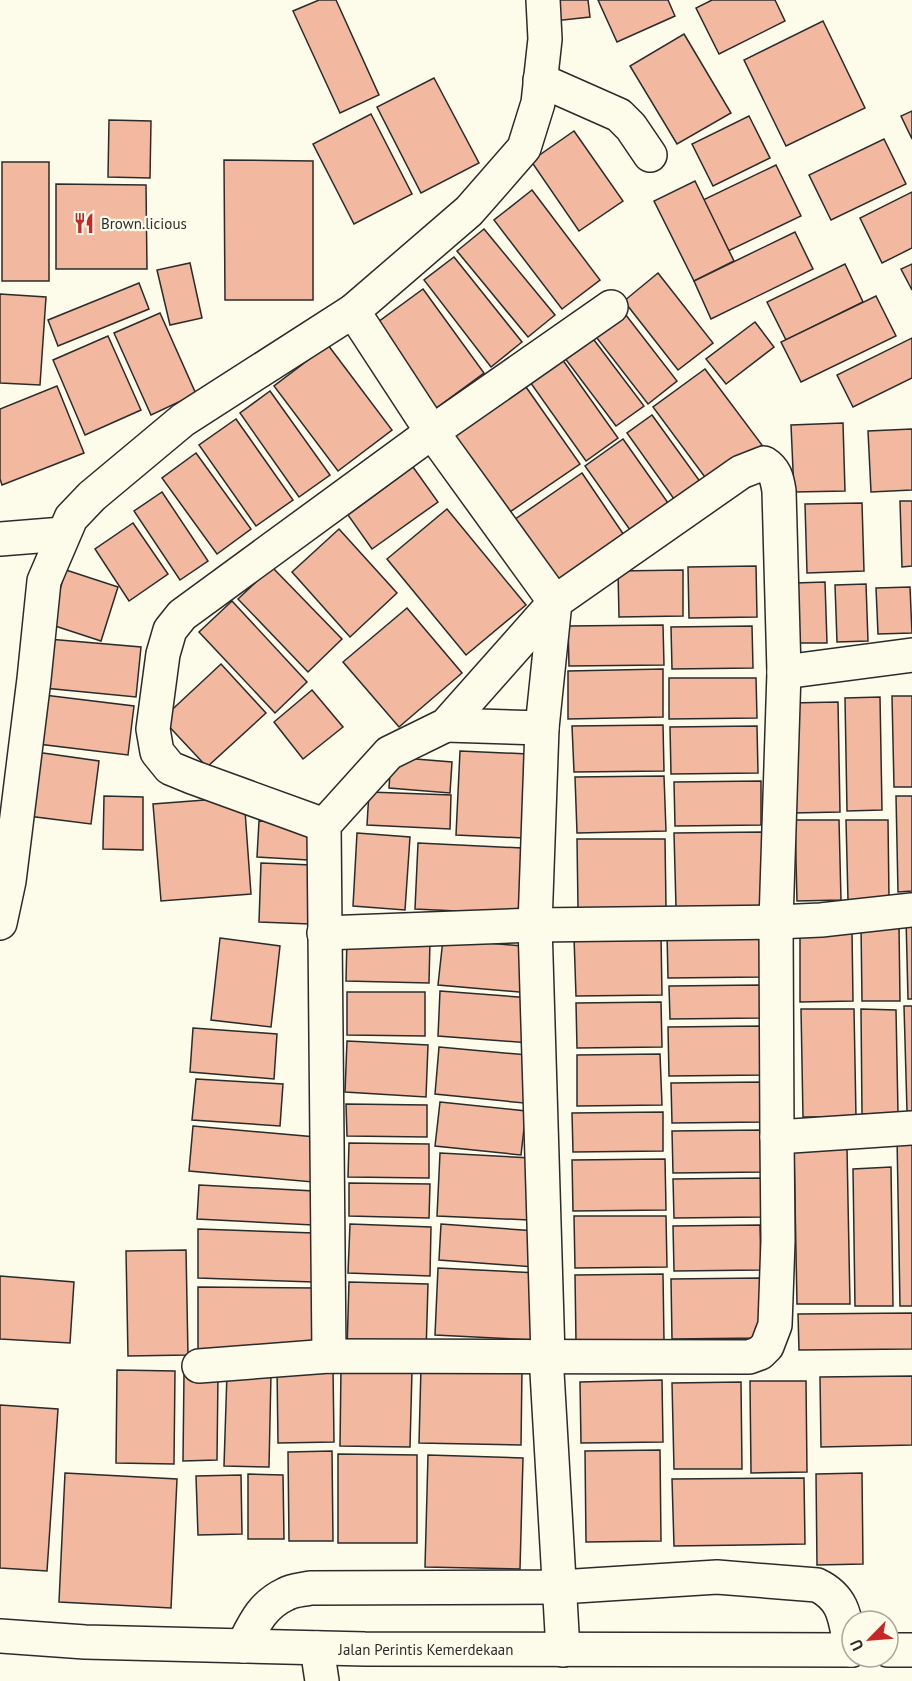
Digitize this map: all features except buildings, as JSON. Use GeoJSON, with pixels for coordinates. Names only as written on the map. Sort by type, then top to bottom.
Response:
{"type":"FeatureCollection","features":[{"type":"Feature","properties":{"kind":"street"},"geometry":{"type":"LineString","coordinates":[[0,923],[9,881],[44,581],[71,518],[92,496],[183,420],[353,311],[469,211],[524,148],[538,103],[545,39],[543,0]]}},
{"type":"Feature","properties":{"kind":"street"},"geometry":{"type":"LineString","coordinates":[[540,80],[619,115],[650,155]]}},
{"type":"Feature","properties":{"kind":"street"},"geometry":{"type":"LineString","coordinates":[[324,825],[170,768],[157,752],[153,729],[163,654],[170,630],[182,615],[432,432],[611,307]]}},
{"type":"Feature","properties":{"kind":"street"},"geometry":{"type":"LineString","coordinates":[[353,311],[432,432],[555,603],[542,728],[535,925],[547,1372],[563,1650]]}},
{"type":"Feature","properties":{"kind":"street"},"geometry":{"type":"LineString","coordinates":[[199,1366],[329,1356],[749,1357],[760,1353],[767,1346],[775,1325],[778,1241],[776,922],[784,672],[779,491],[777,477],[771,467],[764,463],[741,472],[555,603],[446,725],[389,753],[324,825],[329,1356]]}},
{"type":"Feature","properties":{"kind":"street"},"geometry":{"type":"LineString","coordinates":[[0,539],[63,534]]}},
{"type":"Feature","properties":{"kind":"street"},"geometry":{"type":"LineString","coordinates":[[784,672],[912,655]]}},
{"type":"Feature","properties":{"kind":"street"},"geometry":{"type":"LineString","coordinates":[[446,725],[542,728]]}},
{"type":"Feature","properties":{"kind":"street"},"geometry":{"type":"LineString","coordinates":[[324,933],[535,925],[776,922],[821,920],[912,910]]}},
{"type":"Feature","properties":{"kind":"street"},"geometry":{"type":"LineString","coordinates":[[777,1137],[912,1128]]}},
{"type":"Feature","properties":{"kind":"street"},"geometry":{"type":"LineString","coordinates":[[243,1646],[258,1616],[272,1602],[287,1593],[310,1588],[560,1587],[717,1577],[817,1584],[827,1589],[840,1604],[841,1609]]}},
{"type":"Feature","properties":{"kind":"street","name":"Jalan Perintis Kemerdekaan"},"geometry":{"type":"LineString","coordinates":[[0,1636],[317,1648],[840,1650]]}},
{"type":"Feature","properties":{"kind":"street"},"geometry":{"type":"LineString","coordinates":[[317,1648],[322,1681]]}},
{"type":"Feature","properties":{"kind":"place","name":"Brown.licious"},"geometry":{"type":"Point","coordinates":[84,223]}}]}
